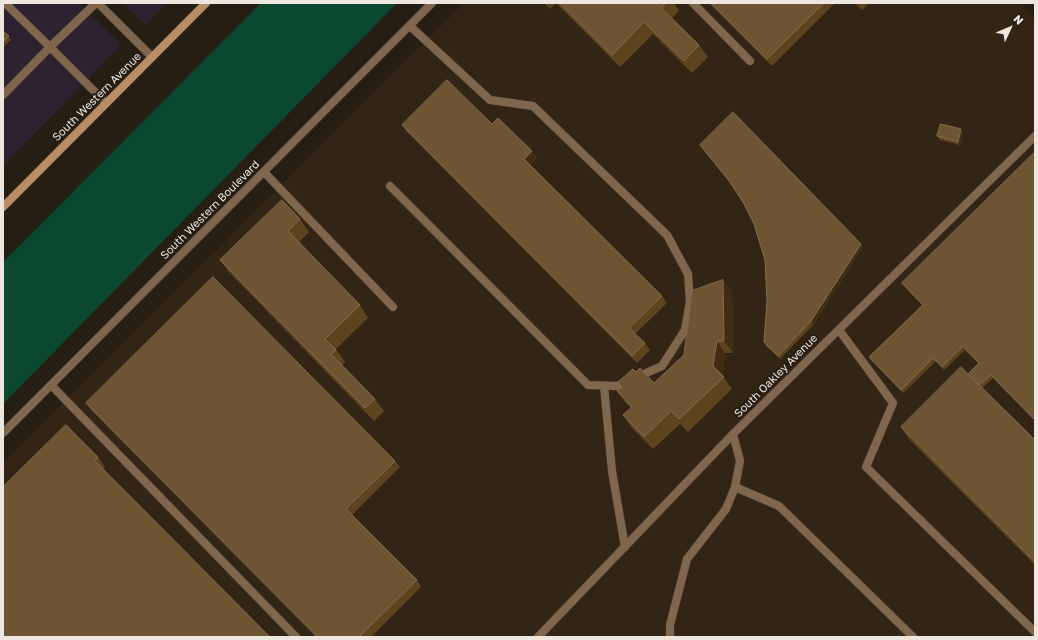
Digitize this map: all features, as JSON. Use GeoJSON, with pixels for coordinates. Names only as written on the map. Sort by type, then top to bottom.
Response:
{"type":"FeatureCollection","features":[{"type":"Feature","properties":{"kind":"main road","name":"South Western Avenue"},"geometry":{"type":"LineString","coordinates":[[3,207],[206,3]]}},
{"type":"Feature","properties":{"kind":"street"},"geometry":{"type":"LineString","coordinates":[[5,3],[106,104]]}},
{"type":"Feature","properties":{"kind":"street"},"geometry":{"type":"LineString","coordinates":[[3,95],[50,47],[97,3],[152,57]]}},
{"type":"Feature","properties":{"kind":"street","name":"South Western Boulevard"},"geometry":{"type":"LineString","coordinates":[[3,433],[432,3]]}},
{"type":"Feature","properties":{"kind":"street"},"geometry":{"type":"LineString","coordinates":[[693,3],[750,61]]}},
{"type":"Feature","properties":{"kind":"street"},"geometry":{"type":"LineString","coordinates":[[390,186],[588,385],[617,386],[662,366],[685,330],[690,301],[688,274],[667,235],[533,106],[490,100],[410,26]]}},
{"type":"Feature","properties":{"kind":"street","name":"South Oakley Avenue"},"geometry":{"type":"LineString","coordinates":[[538,637],[733,434],[1035,136]]}},
{"type":"Feature","properties":{"kind":"street"},"geometry":{"type":"LineString","coordinates":[[264,172],[393,307]]}},
{"type":"Feature","properties":{"kind":"street"},"geometry":{"type":"LineString","coordinates":[[839,330],[893,403],[866,467],[1035,632]]}},
{"type":"Feature","properties":{"kind":"street"},"geometry":{"type":"LineString","coordinates":[[51,385],[296,637]]}},
{"type":"Feature","properties":{"kind":"street"},"geometry":{"type":"LineString","coordinates":[[604,386],[612,471],[625,547]]}},
{"type":"Feature","properties":{"kind":"street"},"geometry":{"type":"LineString","coordinates":[[670,637],[670,625],[687,559],[726,508],[735,487],[740,461],[733,434]]}},
{"type":"Feature","properties":{"kind":"street"},"geometry":{"type":"LineString","coordinates":[[735,487],[779,506],[913,637]]}},
{"type":"Feature","properties":{"kind":"shaded area"},"geometry":{"type":"Polygon","coordinates":[[[3,3],[79,3],[121,45],[3,166],[3,3]]]}},
{"type":"Feature","properties":{"kind":"shaded area"},"geometry":{"type":"Polygon","coordinates":[[[123,3],[167,3],[145,25],[123,3]]]}},
{"type":"Feature","properties":{"kind":"shaded area"},"geometry":{"type":"Polygon","coordinates":[[[464,3],[1020,3],[1035,18],[1035,637],[3,637],[3,463],[464,3]]]}},
{"type":"Feature","properties":{"kind":"green space"},"geometry":{"type":"Polygon","coordinates":[[[261,3],[397,3],[3,404],[3,262],[261,3]]]}},
{"type":"Feature","properties":{"kind":"building"},"geometry":{"type":"Polygon","coordinates":[[[560,3],[666,3],[661,8],[699,45],[684,61],[644,22],[612,55],[560,3]]]}},
{"type":"Feature","properties":{"kind":"building"},"geometry":{"type":"Polygon","coordinates":[[[711,3],[824,3],[767,59],[711,3]]]}},
{"type":"Feature","properties":{"kind":"building"},"geometry":{"type":"Polygon","coordinates":[[[3,31],[9,36],[3,42],[3,31]]]}},
{"type":"Feature","properties":{"kind":"building"},"geometry":{"type":"Polygon","coordinates":[[[447,80],[492,124],[498,118],[532,151],[524,159],[662,296],[629,328],[645,343],[632,356],[402,125],[447,80]]]}},
{"type":"Feature","properties":{"kind":"building"},"geometry":{"type":"Polygon","coordinates":[[[733,112],[861,244],[811,321],[778,356],[764,342],[767,301],[765,260],[754,224],[743,202],[728,179],[700,145],[733,112]]]}},
{"type":"Feature","properties":{"kind":"building"},"geometry":{"type":"Polygon","coordinates":[[[941,124],[961,129],[958,142],[937,136],[941,124]]]}},
{"type":"Feature","properties":{"kind":"building"},"geometry":{"type":"Polygon","coordinates":[[[1035,152],[1035,420],[991,375],[979,385],[968,374],[979,363],[963,346],[942,367],[933,358],[901,390],[869,357],[923,305],[902,283],[1035,152]]]}},
{"type":"Feature","properties":{"kind":"building"},"geometry":{"type":"Polygon","coordinates":[[[282,200],[300,219],[288,231],[360,305],[325,339],[336,350],[331,354],[375,399],[365,408],[220,260],[282,200]]]}},
{"type":"Feature","properties":{"kind":"building"},"geometry":{"type":"Polygon","coordinates":[[[213,277],[395,461],[346,509],[417,580],[359,637],[318,637],[86,403],[213,277]]]}},
{"type":"Feature","properties":{"kind":"building"},"geometry":{"type":"Polygon","coordinates":[[[723,280],[724,341],[717,341],[713,366],[724,377],[679,419],[671,411],[644,437],[623,415],[632,407],[617,391],[622,387],[618,382],[633,369],[636,372],[640,368],[654,383],[684,355],[692,291],[723,280]]]}},
{"type":"Feature","properties":{"kind":"building"},"geometry":{"type":"Polygon","coordinates":[[[961,367],[1035,440],[1035,562],[901,427],[961,367]]]}},
{"type":"Feature","properties":{"kind":"building"},"geometry":{"type":"Polygon","coordinates":[[[66,425],[98,457],[95,461],[270,637],[3,637],[3,487],[66,425]]]}}]}
